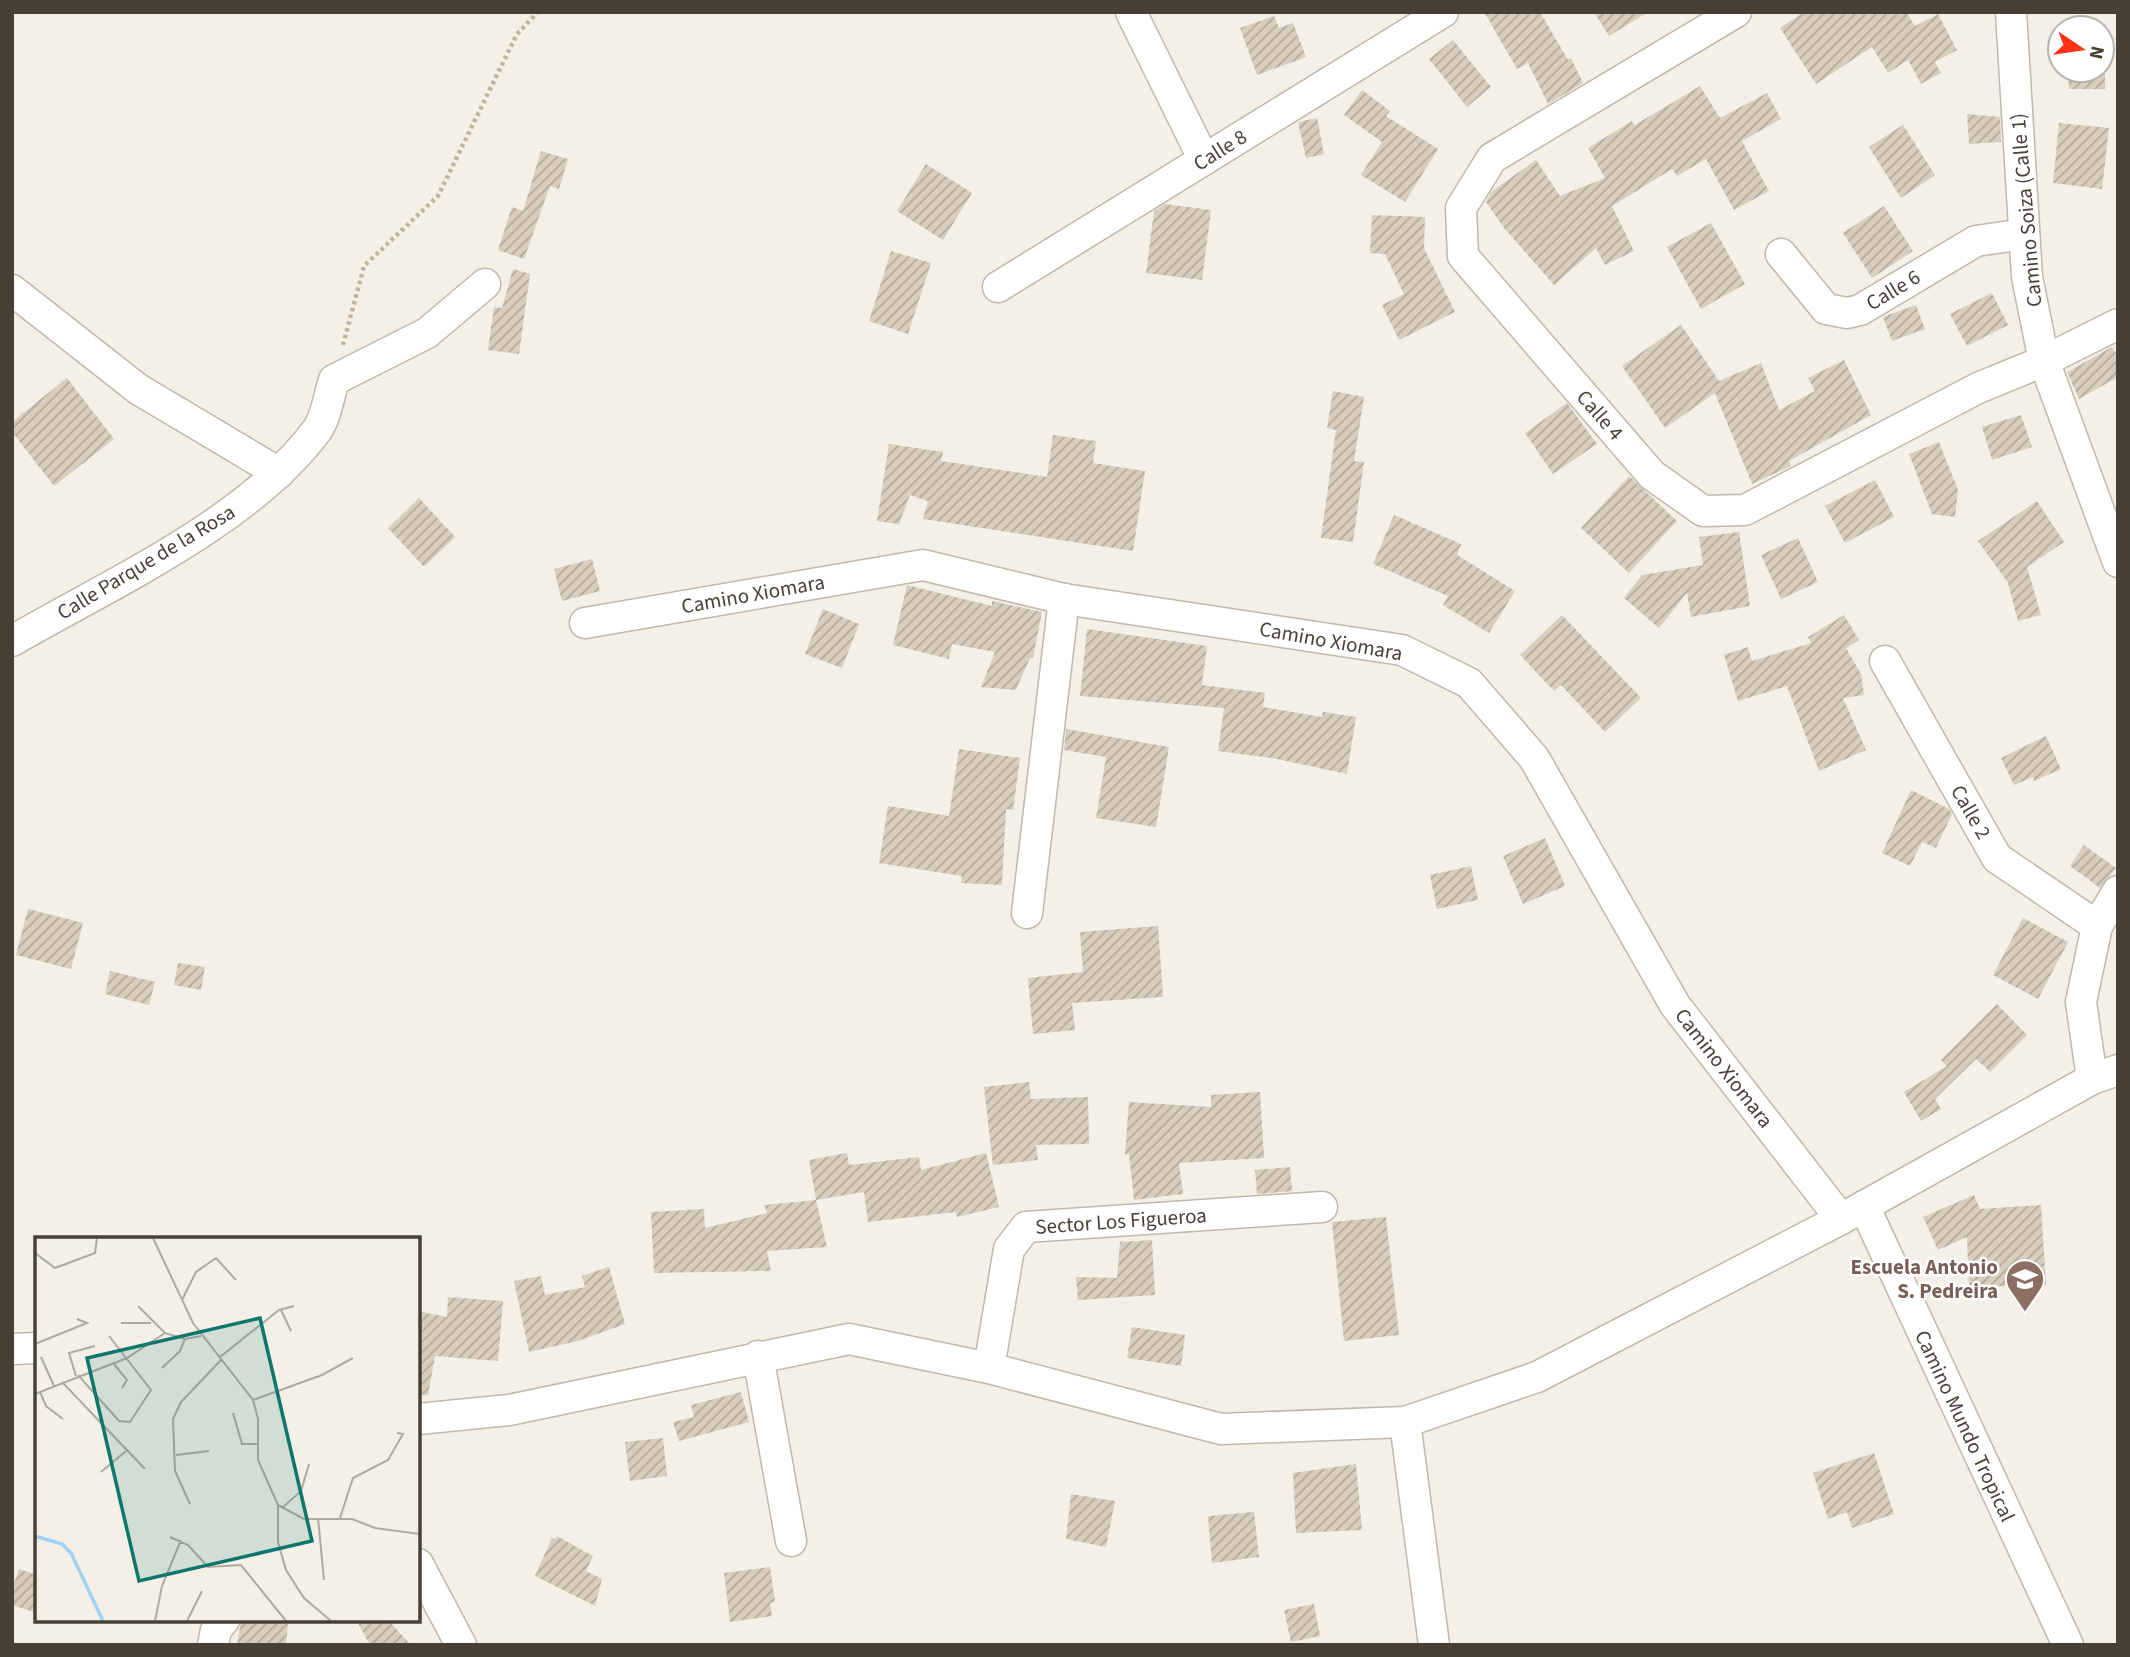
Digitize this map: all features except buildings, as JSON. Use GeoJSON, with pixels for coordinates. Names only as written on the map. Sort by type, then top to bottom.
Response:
{"type":"FeatureCollection","features":[{"type":"Feature","properties":{"kind":"street"},"geometry":{"type":"LineString","coordinates":[[1131,12],[1204,160]]}},
{"type":"Feature","properties":{"kind":"street","name":"Calle 8"},"geometry":{"type":"LineString","coordinates":[[998,287],[1443,12]]}},
{"type":"Feature","properties":{"kind":"street","name":"Calle 4"},"geometry":{"type":"LineString","coordinates":[[1736,12],[1492,158],[1461,208],[1463,256],[1652,475],[1703,512],[1745,510],[1978,388],[2044,361],[2118,324]]}},
{"type":"Feature","properties":{"kind":"street","name":"Camino Soiza (Calle 1)"},"geometry":{"type":"LineString","coordinates":[[2011,12],[2027,277],[2044,361],[2110,516],[2118,562]]}},
{"type":"Feature","properties":{"kind":"street","name":"Calle 6"},"geometry":{"type":"LineString","coordinates":[[1781,254],[1826,309],[1847,313],[1860,310],[1976,240],[2024,234]]}},
{"type":"Feature","properties":{"kind":"street"},"geometry":{"type":"LineString","coordinates":[[334,380],[427,332],[485,284]]}},
{"type":"Feature","properties":{"kind":"street"},"geometry":{"type":"LineString","coordinates":[[12,290],[138,389],[279,473]]}},
{"type":"Feature","properties":{"kind":"street","name":"Calle Parque de la Rosa"},"geometry":{"type":"LineString","coordinates":[[12,641],[222,520],[279,473],[319,428],[334,380]]}},
{"type":"Feature","properties":{"kind":"street","name":"Camino Xiomara"},"geometry":{"type":"LineString","coordinates":[[585,623],[923,565],[1064,599],[1402,650],[1469,683],[1534,758],[1675,1005],[1852,1212]]}},
{"type":"Feature","properties":{"kind":"street"},"geometry":{"type":"LineString","coordinates":[[1027,913],[1064,599]]}},
{"type":"Feature","properties":{"kind":"street","name":"Calle 2"},"geometry":{"type":"LineString","coordinates":[[1885,661],[1997,858],[2097,926]]}},
{"type":"Feature","properties":{"kind":"street"},"geometry":{"type":"LineString","coordinates":[[420,1419],[509,1410],[849,1339],[989,1368],[1221,1429],[1405,1422],[1537,1377],[1852,1212],[2105,1075],[2081,1002],[2097,926],[2118,891]]}},
{"type":"Feature","properties":{"kind":"street","name":"Sector Los Figueroa"},"geometry":{"type":"LineString","coordinates":[[989,1368],[1009,1249],[1026,1227],[1322,1207]]}},
{"type":"Feature","properties":{"kind":"street","name":"Camino Mundo Tropical"},"geometry":{"type":"LineString","coordinates":[[1852,1212],[2068,1645]]}},
{"type":"Feature","properties":{"kind":"street"},"geometry":{"type":"LineString","coordinates":[[12,1349],[35,1348]]}},
{"type":"Feature","properties":{"kind":"street"},"geometry":{"type":"LineString","coordinates":[[758,1356],[791,1541]]}},
{"type":"Feature","properties":{"kind":"street"},"geometry":{"type":"LineString","coordinates":[[1405,1422],[1434,1645]]}},
{"type":"Feature","properties":{"kind":"street"},"geometry":{"type":"LineString","coordinates":[[420,1568],[461,1645]]}},
{"type":"Feature","properties":{"kind":"path"},"geometry":{"type":"LineString","coordinates":[[334,380],[364,266],[438,196],[517,34],[538,12]]}},
{"type":"Feature","properties":{"kind":"place","name":"Escuela Antonio S. Pedreira"},"geometry":{"type":"Point","coordinates":[2025,1313]}}]}
